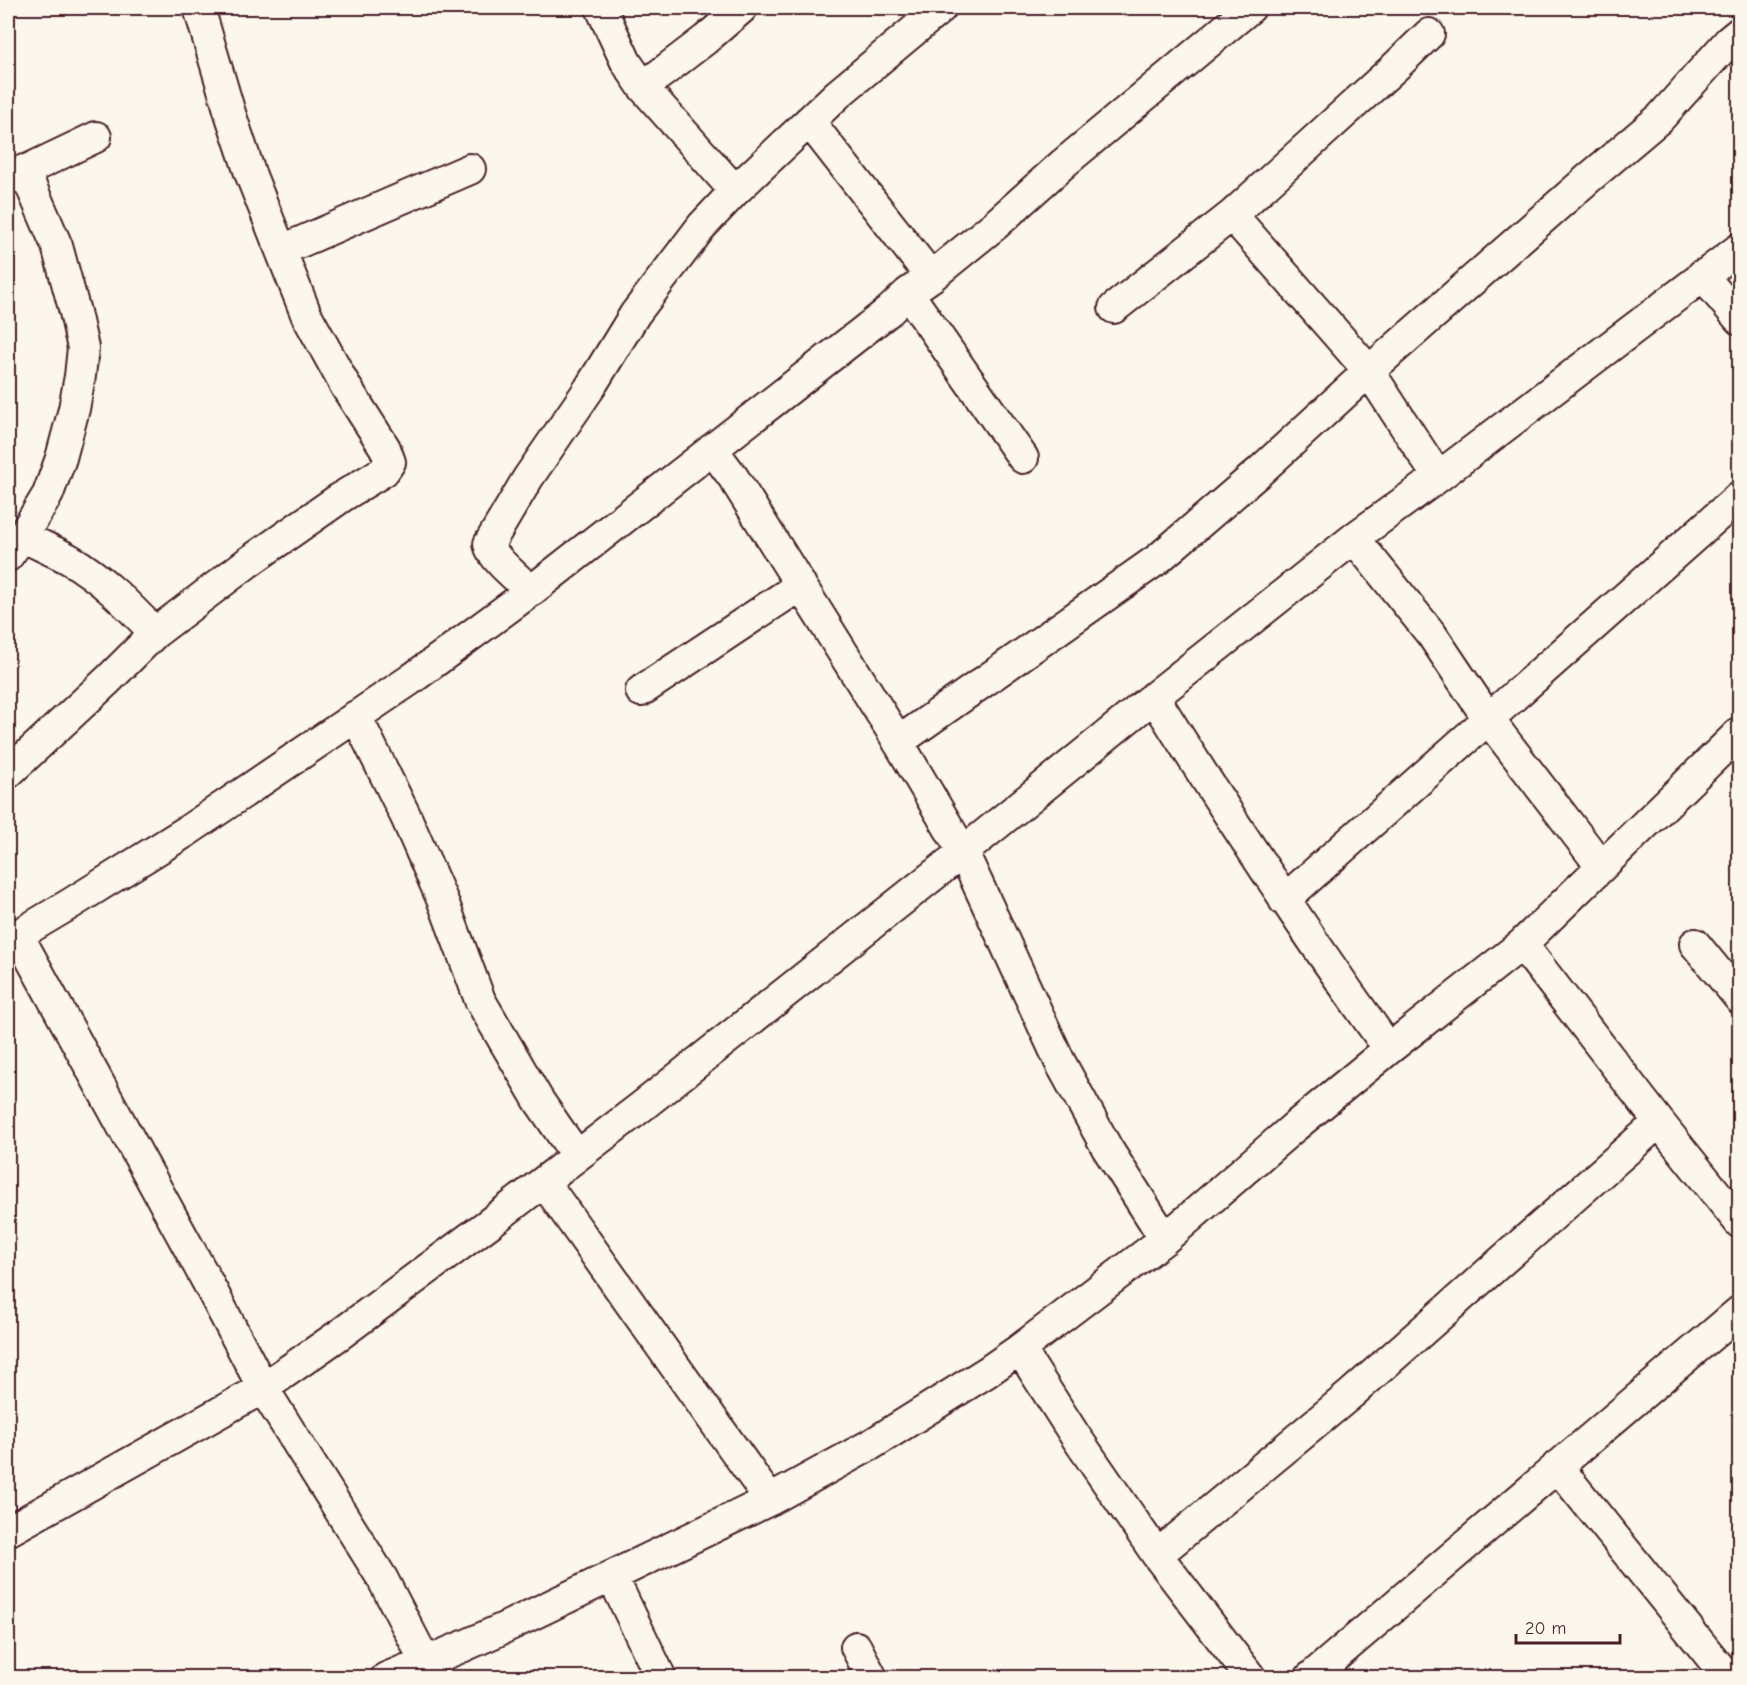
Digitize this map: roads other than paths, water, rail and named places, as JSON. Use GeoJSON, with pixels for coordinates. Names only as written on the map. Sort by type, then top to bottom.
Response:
{"type":"FeatureCollection","features":[{"type":"Feature","properties":{"kind":"street"},"geometry":{"type":"LineString","coordinates":[[8,773],[155,633],[247,563],[343,496],[384,471],[390,462],[385,448],[346,387],[306,314],[250,173],[199,8]]}},
{"type":"Feature","properties":{"kind":"street"},"geometry":{"type":"LineString","coordinates":[[601,8],[626,62],[643,87],[735,191]]}},
{"type":"Feature","properties":{"kind":"street"},"geometry":{"type":"LineString","coordinates":[[643,87],[742,8]]}},
{"type":"Feature","properties":{"kind":"street"},"geometry":{"type":"LineString","coordinates":[[531,591],[489,548],[490,542],[528,478],[589,389],[635,314],[702,226],[735,191],[838,94],[941,8]]}},
{"type":"Feature","properties":{"kind":"street"},"geometry":{"type":"LineString","coordinates":[[425,1661],[382,1578],[263,1388],[203,1272],[13,937],[159,850],[356,717],[531,591],[995,225],[1064,163],[1250,8]]}},
{"type":"Feature","properties":{"kind":"street"},"geometry":{"type":"LineString","coordinates":[[898,742],[1158,559],[1259,472],[1369,371],[1660,118],[1729,41],[1740,32]]}},
{"type":"Feature","properties":{"kind":"street"},"geometry":{"type":"LineString","coordinates":[[1114,308],[1232,215],[1395,68],[1429,34]]}},
{"type":"Feature","properties":{"kind":"street"},"geometry":{"type":"LineString","coordinates":[[809,121],[920,285],[1023,458]]}},
{"type":"Feature","properties":{"kind":"street"},"geometry":{"type":"LineString","coordinates":[[96,137],[16,174],[57,246],[83,348],[74,409],[61,458],[48,494],[15,546],[69,559],[98,579],[155,633]]}},
{"type":"Feature","properties":{"kind":"street"},"geometry":{"type":"LineString","coordinates":[[282,250],[470,169]]}},
{"type":"Feature","properties":{"kind":"street"},"geometry":{"type":"LineString","coordinates":[[1232,215],[1369,371],[1438,477]]}},
{"type":"Feature","properties":{"kind":"street"},"geometry":{"type":"LineString","coordinates":[[8,1531],[263,1388],[339,1335],[544,1182],[963,852],[1354,538],[1740,248]]}},
{"type":"Feature","properties":{"kind":"street"},"geometry":{"type":"LineString","coordinates":[[1702,275],[1740,320]]}},
{"type":"Feature","properties":{"kind":"street"},"geometry":{"type":"LineString","coordinates":[[712,449],[734,477],[898,742],[963,852],[1060,1062],[1107,1148],[1165,1239]]}},
{"type":"Feature","properties":{"kind":"street"},"geometry":{"type":"LineString","coordinates":[[1284,900],[1740,496]]}},
{"type":"Feature","properties":{"kind":"street"},"geometry":{"type":"LineString","coordinates":[[1354,538],[1432,635],[1489,720],[1601,866]]}},
{"type":"Feature","properties":{"kind":"street"},"geometry":{"type":"LineString","coordinates":[[641,691],[801,585]]}},
{"type":"Feature","properties":{"kind":"street"},"geometry":{"type":"LineString","coordinates":[[1154,697],[1284,900],[1389,1049]]}},
{"type":"Feature","properties":{"kind":"street"},"geometry":{"type":"LineString","coordinates":[[356,717],[444,904],[480,1000],[539,1101],[577,1156]]}},
{"type":"Feature","properties":{"kind":"street"},"geometry":{"type":"LineString","coordinates":[[386,1677],[464,1646],[770,1500],[873,1444],[1020,1349],[1165,1239],[1293,1128],[1522,944],[1740,732]]}},
{"type":"Feature","properties":{"kind":"street"},"geometry":{"type":"LineString","coordinates":[[1522,944],[1740,1223]]}},
{"type":"Feature","properties":{"kind":"street"},"geometry":{"type":"LineString","coordinates":[[1695,944],[1740,999]]}},
{"type":"Feature","properties":{"kind":"street"},"geometry":{"type":"LineString","coordinates":[[1157,1555],[1351,1394],[1659,1122]]}},
{"type":"Feature","properties":{"kind":"street"},"geometry":{"type":"LineString","coordinates":[[544,1182],[770,1500]]}},
{"type":"Feature","properties":{"kind":"street"},"geometry":{"type":"LineString","coordinates":[[1310,1677],[1740,1311]]}},
{"type":"Feature","properties":{"kind":"street"},"geometry":{"type":"LineString","coordinates":[[1020,1349],[1074,1434],[1157,1555],[1251,1677]]}},
{"type":"Feature","properties":{"kind":"street"},"geometry":{"type":"LineString","coordinates":[[1557,1466],[1728,1677]]}},
{"type":"Feature","properties":{"kind":"street"},"geometry":{"type":"LineString","coordinates":[[612,1576],[661,1677]]}},
{"type":"Feature","properties":{"kind":"street"},"geometry":{"type":"LineString","coordinates":[[856,1647],[872,1677]]}}]}
